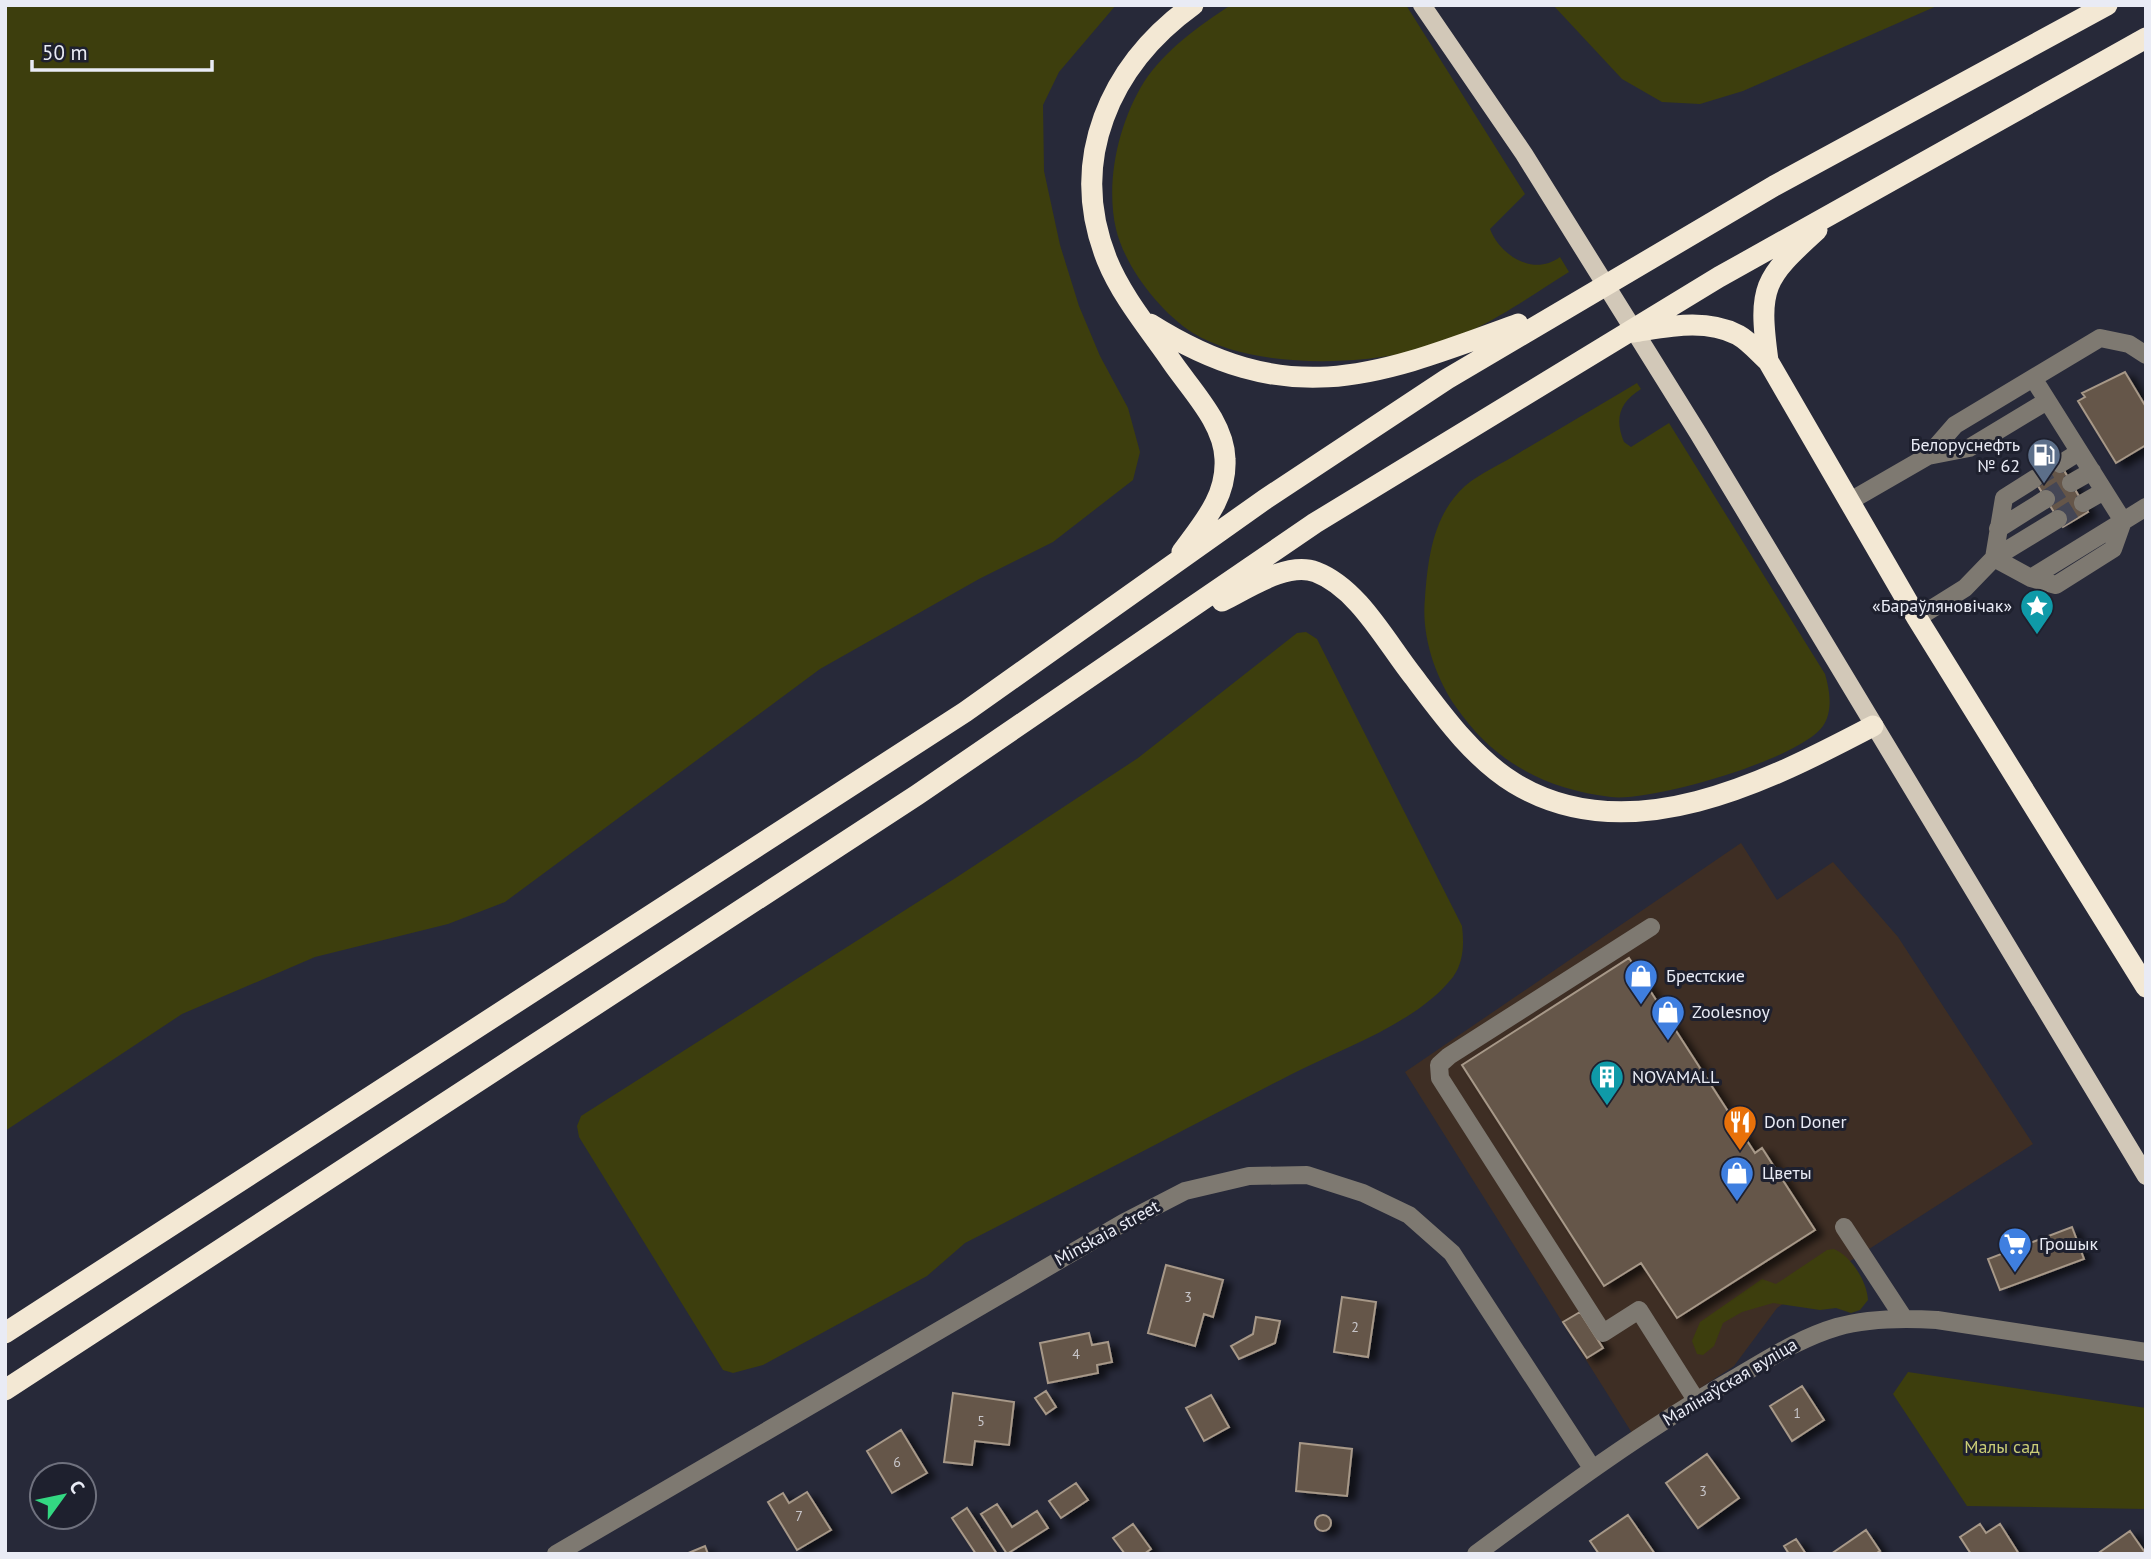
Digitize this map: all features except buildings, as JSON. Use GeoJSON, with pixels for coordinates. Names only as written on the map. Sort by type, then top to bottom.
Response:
{"type":"FeatureCollection","features":[{"type":"Feature","properties":{"kind":"highway"},"geometry":{"type":"LineString","coordinates":[[1172,566],[1218,500],[1226,474],[1225,455],[1213,421],[1143,319],[1107,260],[1097,228],[1092,194],[1094,156],[1112,94],[1131,64],[1158,33],[1193,5]]}},
{"type":"Feature","properties":{"kind":"highway"},"geometry":{"type":"LineString","coordinates":[[5,1333],[965,712],[1264,500],[1424,394],[1562,309],[1774,186],[2108,5]]}},
{"type":"Feature","properties":{"kind":"highway"},"geometry":{"type":"LineString","coordinates":[[5,1390],[917,795],[1315,523],[1624,333],[1847,203],[2146,38]]}},
{"type":"Feature","properties":{"kind":"highway"},"geometry":{"type":"LineString","coordinates":[[1768,361],[1763,323],[1768,281],[1779,265],[1847,203]]}},
{"type":"Feature","properties":{"kind":"highway"},"geometry":{"type":"LineString","coordinates":[[1143,319],[1199,352],[1228,364],[1289,376],[1320,378],[1382,371],[1412,363],[1562,309]]}},
{"type":"Feature","properties":{"kind":"highway"},"geometry":{"type":"LineString","coordinates":[[1624,333],[1691,324],[1715,327],[1739,335],[1768,361],[1917,618],[2146,987]]}},
{"type":"Feature","properties":{"kind":"highway"},"geometry":{"type":"LineString","coordinates":[[1163,629],[1272,578],[1296,570],[1315,572],[1352,598],[1427,694],[1483,758],[1514,782],[1548,799],[1583,809],[1613,813],[1639,812],[1741,788],[1874,726]]}},
{"type":"Feature","properties":{"kind":"main road"},"geometry":{"type":"LineString","coordinates":[[1422,5],[1524,154],[1698,433],[2146,1176]]}},
{"type":"Feature","properties":{"kind":"street"},"geometry":{"type":"LineString","coordinates":[[1928,456],[1955,425],[2100,338],[2129,344],[2146,355]]}},
{"type":"Feature","properties":{"kind":"street"},"geometry":{"type":"LineString","coordinates":[[2032,378],[2123,521]]}},
{"type":"Feature","properties":{"kind":"street"},"geometry":{"type":"LineString","coordinates":[[1850,501],[1928,456],[1969,448],[2047,401]]}},
{"type":"Feature","properties":{"kind":"street"},"geometry":{"type":"LineString","coordinates":[[2060,464],[2079,452]]}},
{"type":"Feature","properties":{"kind":"street"},"geometry":{"type":"LineString","coordinates":[[2071,484],[2092,471]]}},
{"type":"Feature","properties":{"kind":"street"},"geometry":{"type":"LineString","coordinates":[[1994,558],[2004,498],[2034,479]]}},
{"type":"Feature","properties":{"kind":"street"},"geometry":{"type":"LineString","coordinates":[[2083,503],[2104,491]]}},
{"type":"Feature","properties":{"kind":"street"},"geometry":{"type":"LineString","coordinates":[[1998,529],[2046,499]]}},
{"type":"Feature","properties":{"kind":"street"},"geometry":{"type":"LineString","coordinates":[[1994,558],[2031,578],[2056,585],[2113,549],[2123,521],[2146,507]]}},
{"type":"Feature","properties":{"kind":"street"},"geometry":{"type":"LineString","coordinates":[[1917,618],[1965,588],[1994,558],[2058,519]]}},
{"type":"Feature","properties":{"kind":"street"},"geometry":{"type":"LineString","coordinates":[[1651,927],[1449,1056],[1439,1065],[1440,1078],[1603,1333],[1639,1310],[1696,1400]]}},
{"type":"Feature","properties":{"kind":"street","name":"Minskaia street"},"geometry":{"type":"LineString","coordinates":[[556,1554],[1123,1223],[1185,1191],[1249,1176],[1307,1175],[1363,1193],[1409,1215],[1452,1253],[1592,1468]]}},
{"type":"Feature","properties":{"kind":"street"},"geometry":{"type":"LineString","coordinates":[[1844,1227],[1903,1317]]}},
{"type":"Feature","properties":{"kind":"street","name":"Малінаўская вуліца"},"geometry":{"type":"LineString","coordinates":[[1476,1554],[1592,1468],[1696,1400],[1798,1341],[1839,1326],[1903,1317],[2000,1328],[2146,1352]]}},
{"type":"Feature","properties":{"kind":"shaded area"},"geometry":{"type":"Polygon","coordinates":[[[1741,843],[1777,900],[1833,862],[1898,937],[2033,1144],[1777,1308],[1734,1366],[1632,1433],[1405,1072],[1741,843]]]}},
{"type":"Feature","properties":{"kind":"green space"},"geometry":{"type":"Polygon","coordinates":[[[5,5],[1116,5],[1059,72],[1043,105],[1044,171],[1060,245],[1079,306],[1100,356],[1128,408],[1140,452],[1133,480],[1053,542],[979,579],[820,669],[505,902],[448,924],[315,957],[182,1014],[5,1131],[5,5]]]}},
{"type":"Feature","properties":{"kind":"green space"},"geometry":{"type":"Polygon","coordinates":[[[1231,5],[1406,5],[1525,194],[1490,229],[1495,238],[1509,255],[1519,260],[1539,265],[1560,257],[1569,272],[1474,329],[1433,346],[1385,357],[1328,361],[1270,358],[1216,344],[1181,324],[1146,287],[1121,244],[1113,211],[1116,152],[1135,98],[1152,70],[1184,39],[1231,5]]]}},
{"type":"Feature","properties":{"kind":"green space"},"geometry":{"type":"Polygon","coordinates":[[[1553,5],[1939,5],[1743,91],[1700,104],[1662,102],[1622,79],[1553,5]]]}},
{"type":"Feature","properties":{"kind":"green space"},"geometry":{"type":"Polygon","coordinates":[[[1637,383],[1641,389],[1628,399],[1619,418],[1624,442],[1631,447],[1669,423],[1825,674],[1829,707],[1823,726],[1809,739],[1757,764],[1724,776],[1658,793],[1611,797],[1543,780],[1504,758],[1487,743],[1456,707],[1442,683],[1431,655],[1424,612],[1434,538],[1454,497],[1484,473],[1637,383]]]}},
{"type":"Feature","properties":{"kind":"green space"},"geometry":{"type":"Polygon","coordinates":[[[1306,632],[1317,639],[1462,926],[1462,952],[1453,977],[1438,994],[1399,1022],[1290,1075],[965,1243],[927,1276],[763,1365],[733,1373],[723,1370],[579,1137],[577,1126],[581,1116],[954,879],[1138,758],[1297,633],[1306,632]]]}},
{"type":"Feature","properties":{"kind":"green space"},"geometry":{"type":"Polygon","coordinates":[[[1834,1249],[1852,1263],[1865,1285],[1868,1300],[1860,1310],[1851,1313],[1836,1308],[1820,1310],[1773,1303],[1742,1312],[1723,1323],[1714,1346],[1703,1355],[1697,1354],[1692,1341],[1700,1322],[1762,1279],[1776,1284],[1827,1250],[1834,1249]]]}},
{"type":"Feature","properties":{"kind":"green space","name":"Малы сад"},"geometry":{"type":"Polygon","coordinates":[[[1908,1372],[2146,1408],[2146,1509],[1967,1506],[1893,1394],[1908,1372]]]}},
{"type":"Feature","properties":{"kind":"tunnel"},"geometry":{"type":"LineString","coordinates":[[2034,479],[2060,464]]}},
{"type":"Feature","properties":{"kind":"tunnel"},"geometry":{"type":"LineString","coordinates":[[2046,499],[2071,483]]}},
{"type":"Feature","properties":{"kind":"tunnel"},"geometry":{"type":"LineString","coordinates":[[2058,519],[2083,503]]}},
{"type":"Feature","properties":{"kind":"place","name":"Белоруснефть № 62"},"geometry":{"type":"Point","coordinates":[2044,485]}},
{"type":"Feature","properties":{"kind":"place","name":"«Бараўляновічак»"},"geometry":{"type":"Point","coordinates":[2037,636]}},
{"type":"Feature","properties":{"kind":"place","name":"Брестские"},"geometry":{"type":"Point","coordinates":[1641,1006]}},
{"type":"Feature","properties":{"kind":"place","name":"Zoolesnoy"},"geometry":{"type":"Point","coordinates":[1668,1042]}},
{"type":"Feature","properties":{"kind":"place","name":"NOVAMALL"},"geometry":{"type":"Point","coordinates":[1607,1107]}},
{"type":"Feature","properties":{"kind":"place","name":"Don Doner"},"geometry":{"type":"Point","coordinates":[1740,1152]}},
{"type":"Feature","properties":{"kind":"place","name":"Цветы"},"geometry":{"type":"Point","coordinates":[1737,1203]}},
{"type":"Feature","properties":{"kind":"place","name":"Грошык"},"geometry":{"type":"Point","coordinates":[2015,1274]}}]}
